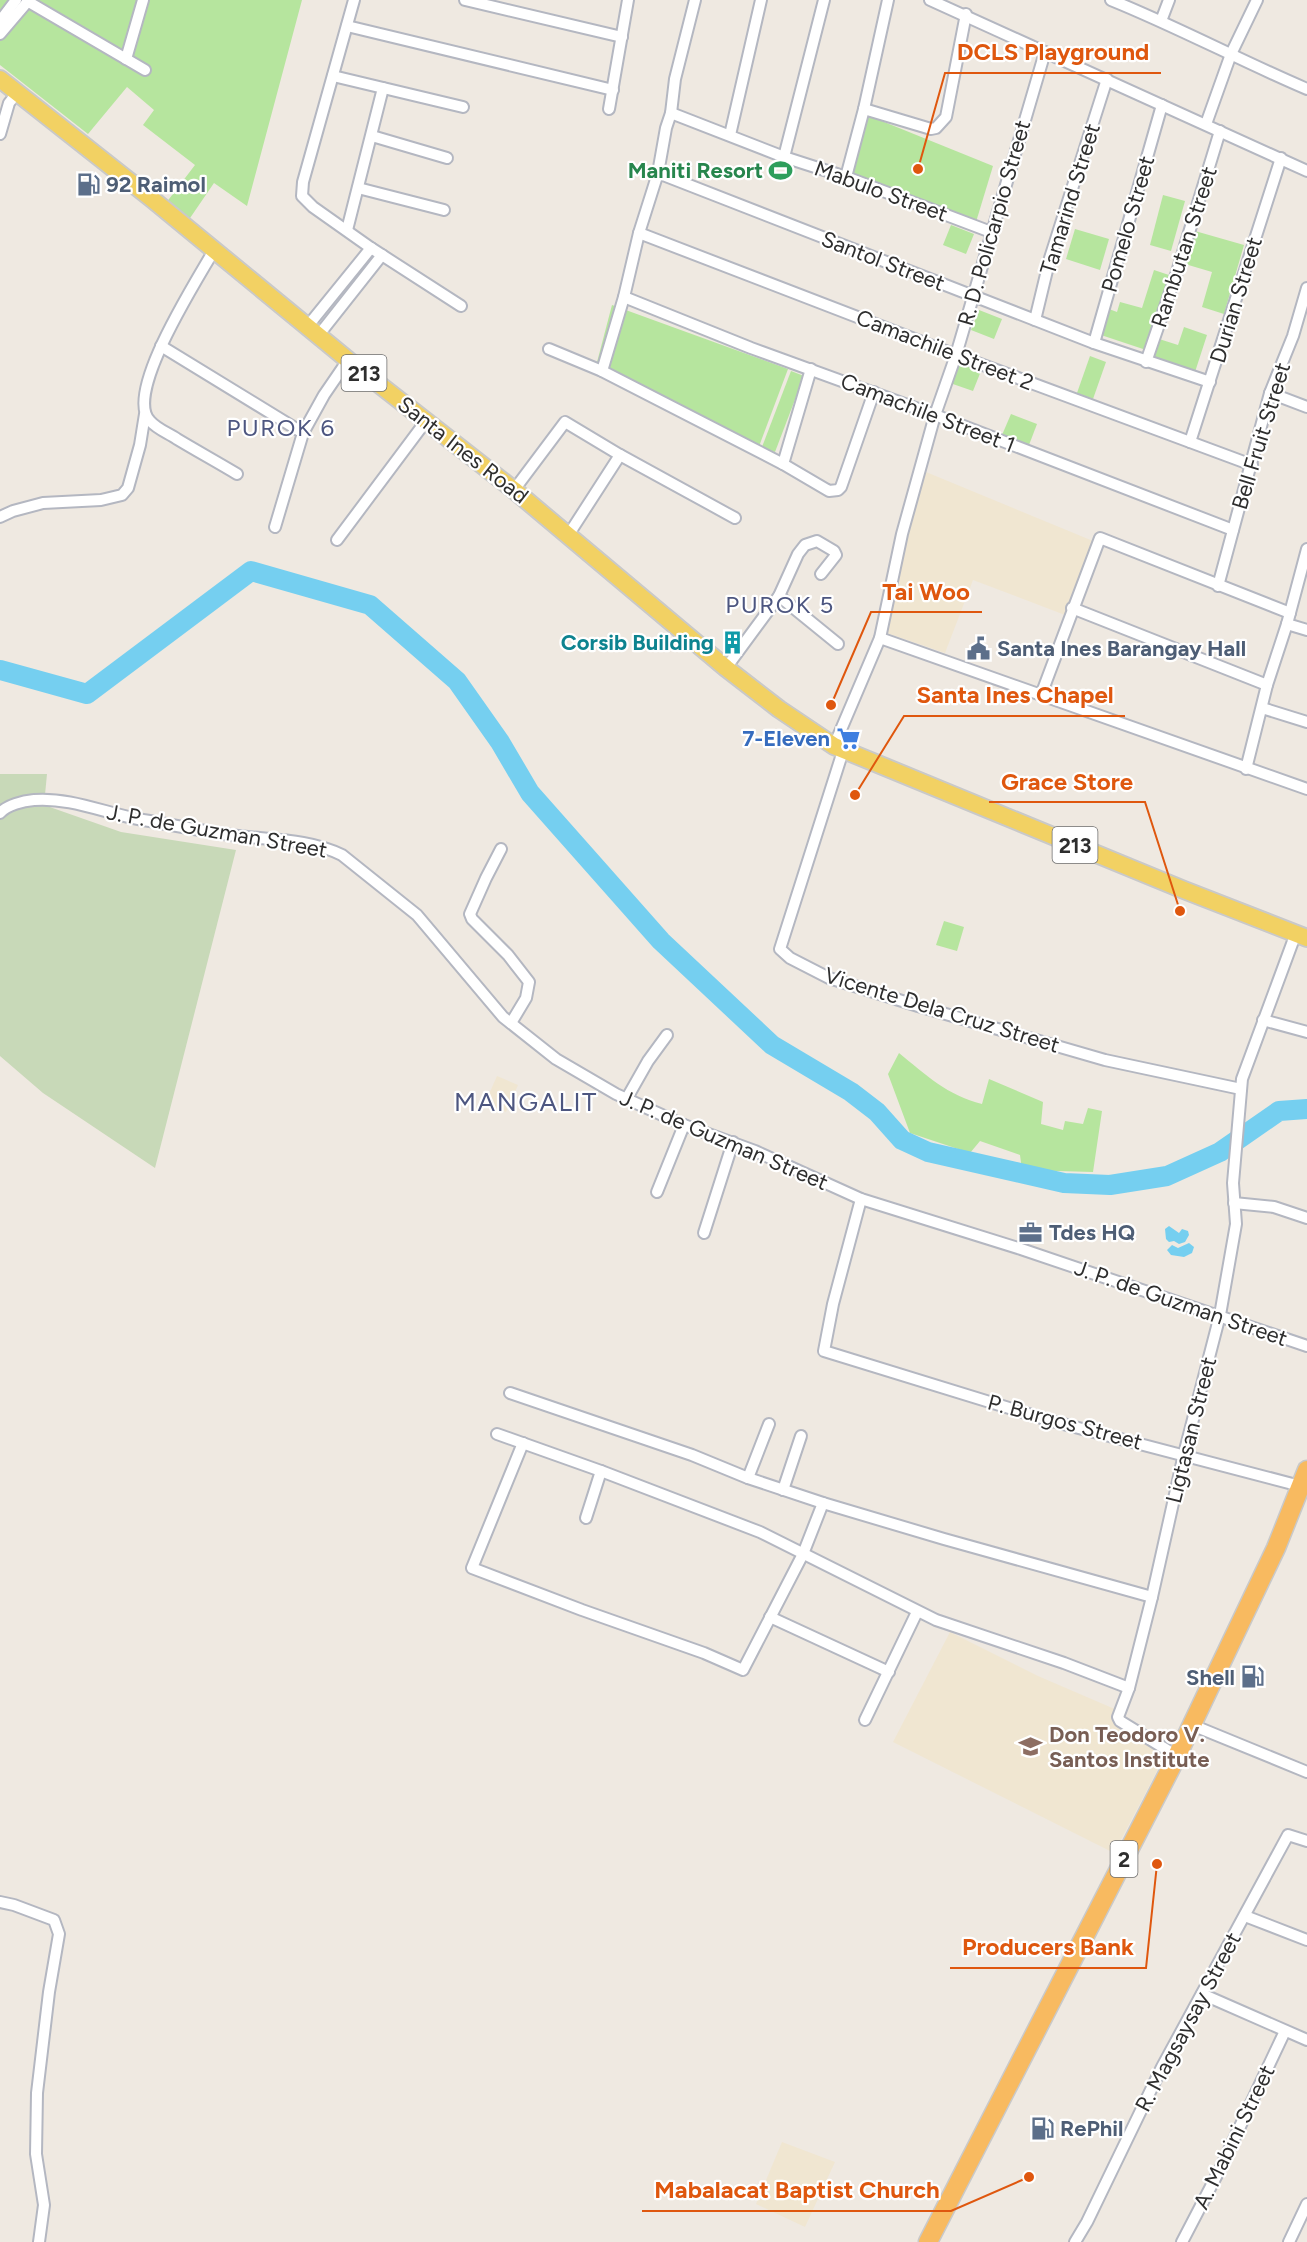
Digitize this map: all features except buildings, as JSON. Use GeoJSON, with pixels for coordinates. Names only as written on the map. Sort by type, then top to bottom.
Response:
{"type":"FeatureCollection","features":[{"type":"Feature","properties":{"kind":"highway","name":"2"},"geometry":{"type":"LineString","coordinates":[[928,2242],[1177,1756],[1276,1548],[1305,1481]]}},
{"type":"Feature","properties":{"kind":"main road","name":"Santa Ines Road"},"geometry":{"type":"LineString","coordinates":[[0,79],[348,360],[569,534],[726,668]]}},
{"type":"Feature","properties":{"kind":"main road","name":"213"},"geometry":{"type":"LineString","coordinates":[[726,668],[779,709],[839,749],[1184,891],[1302,936]]}},
{"type":"Feature","properties":{"kind":"street"},"geometry":{"type":"LineString","coordinates":[[24,0],[145,70]]}},
{"type":"Feature","properties":{"kind":"street"},"geometry":{"type":"LineString","coordinates":[[0,21],[24,0]]}},
{"type":"Feature","properties":{"kind":"street"},"geometry":{"type":"LineString","coordinates":[[0,33],[24,0]]}},
{"type":"Feature","properties":{"kind":"street"},"geometry":{"type":"LineString","coordinates":[[126,59],[143,0]]}},
{"type":"Feature","properties":{"kind":"street"},"geometry":{"type":"LineString","coordinates":[[354,0],[301,192],[304,199],[371,248],[461,306]]}},
{"type":"Feature","properties":{"kind":"street"},"geometry":{"type":"LineString","coordinates":[[465,0],[622,37]]}},
{"type":"Feature","properties":{"kind":"street"},"geometry":{"type":"LineString","coordinates":[[609,110],[628,0]]}},
{"type":"Feature","properties":{"kind":"street"},"geometry":{"type":"LineString","coordinates":[[602,371],[624,297],[639,233],[658,173],[671,113],[675,79],[695,0]]}},
{"type":"Feature","properties":{"kind":"street"},"geometry":{"type":"LineString","coordinates":[[730,135],[761,0]]}},
{"type":"Feature","properties":{"kind":"street"},"geometry":{"type":"LineString","coordinates":[[784,157],[824,0]]}},
{"type":"Feature","properties":{"kind":"street"},"geometry":{"type":"LineString","coordinates":[[846,177],[864,110],[888,0]]}},
{"type":"Feature","properties":{"kind":"street"},"geometry":{"type":"LineString","coordinates":[[930,0],[966,14],[1307,171]]}},
{"type":"Feature","properties":{"kind":"street"},"geometry":{"type":"LineString","coordinates":[[1111,0],[1307,89]]}},
{"type":"Feature","properties":{"kind":"street"},"geometry":{"type":"LineString","coordinates":[[1161,21],[1169,0]]}},
{"type":"Feature","properties":{"kind":"street"},"geometry":{"type":"LineString","coordinates":[[1206,124],[1231,54],[1257,0]]}},
{"type":"Feature","properties":{"kind":"street"},"geometry":{"type":"LineString","coordinates":[[864,110],[931,129],[942,123],[946,117],[966,14]]}},
{"type":"Feature","properties":{"kind":"street"},"geometry":{"type":"LineString","coordinates":[[346,26],[613,90]]}},
{"type":"Feature","properties":{"kind":"street","name":"R. D. Policarpio Street"},"geometry":{"type":"LineString","coordinates":[[839,749],[880,638],[902,534],[935,415],[956,355],[1045,52]]}},
{"type":"Feature","properties":{"kind":"street"},"geometry":{"type":"LineString","coordinates":[[333,76],[463,107]]}},
{"type":"Feature","properties":{"kind":"street","name":"Tamarind Street"},"geometry":{"type":"LineString","coordinates":[[1035,320],[1050,258],[1107,79]]}},
{"type":"Feature","properties":{"kind":"street"},"geometry":{"type":"LineString","coordinates":[[347,230],[383,88]]}},
{"type":"Feature","properties":{"kind":"street"},"geometry":{"type":"LineString","coordinates":[[0,134],[9,103],[17,93]]}},
{"type":"Feature","properties":{"kind":"street","name":"Pomelo Street"},"geometry":{"type":"LineString","coordinates":[[1094,343],[1162,105]]}},
{"type":"Feature","properties":{"kind":"street","name":"Mabulo Street"},"geometry":{"type":"LineString","coordinates":[[671,113],[784,157],[846,177],[991,232]]}},
{"type":"Feature","properties":{"kind":"street","name":"Rambutan Street"},"geometry":{"type":"LineString","coordinates":[[1146,362],[1178,272],[1220,131]]}},
{"type":"Feature","properties":{"kind":"street"},"geometry":{"type":"LineString","coordinates":[[372,136],[447,158]]}},
{"type":"Feature","properties":{"kind":"street","name":"Durian Street"},"geometry":{"type":"LineString","coordinates":[[1190,442],[1281,158]]}},
{"type":"Feature","properties":{"kind":"street","name":"Santol Street"},"geometry":{"type":"LineString","coordinates":[[658,173],[1094,343],[1210,382]]}},
{"type":"Feature","properties":{"kind":"street"},"geometry":{"type":"LineString","coordinates":[[358,188],[444,210]]}},
{"type":"Feature","properties":{"kind":"street","name":"Camachile Street 2"},"geometry":{"type":"LineString","coordinates":[[639,233],[956,355],[1252,465]]}},
{"type":"Feature","properties":{"kind":"street"},"geometry":{"type":"LineString","coordinates":[[313,331],[332,296],[371,248]]}},
{"type":"Feature","properties":{"kind":"street"},"geometry":{"type":"LineString","coordinates":[[0,517],[43,503],[100,500],[122,495],[128,488],[140,445],[147,380],[161,346],[214,250]]}},
{"type":"Feature","properties":{"kind":"street"},"geometry":{"type":"LineString","coordinates":[[313,331],[343,304],[382,255]]}},
{"type":"Feature","properties":{"kind":"street"},"geometry":{"type":"LineString","coordinates":[[351,273],[362,281]]}},
{"type":"Feature","properties":{"kind":"street","name":"Bell Fruit Street"},"geometry":{"type":"LineString","coordinates":[[1218,586],[1270,393],[1305,305],[1307,288]]}},
{"type":"Feature","properties":{"kind":"street"},"geometry":{"type":"LineString","coordinates":[[332,296],[343,304]]}},
{"type":"Feature","properties":{"kind":"street","name":"Camachile Street 1"},"geometry":{"type":"LineString","coordinates":[[624,297],[751,348],[935,415],[1233,530]]}},
{"type":"Feature","properties":{"kind":"street"},"geometry":{"type":"LineString","coordinates":[[161,346],[303,433]]}},
{"type":"Feature","properties":{"kind":"street"},"geometry":{"type":"LineString","coordinates":[[549,349],[602,371],[783,464],[830,491],[838,490],[841,486],[874,392]]}},
{"type":"Feature","properties":{"kind":"street"},"geometry":{"type":"LineString","coordinates":[[275,527],[303,433],[324,395],[348,360]]}},
{"type":"Feature","properties":{"kind":"street"},"geometry":{"type":"LineString","coordinates":[[783,464],[812,369]]}},
{"type":"Feature","properties":{"kind":"street"},"geometry":{"type":"LineString","coordinates":[[1270,393],[1307,406]]}},
{"type":"Feature","properties":{"kind":"street"},"geometry":{"type":"LineString","coordinates":[[145,414],[157,427],[237,474]]}},
{"type":"Feature","properties":{"kind":"street"},"geometry":{"type":"LineString","coordinates":[[338,540],[426,421]]}},
{"type":"Feature","properties":{"kind":"street"},"geometry":{"type":"LineString","coordinates":[[514,490],[565,422],[735,518]]}},
{"type":"Feature","properties":{"kind":"street"},"geometry":{"type":"LineString","coordinates":[[569,534],[620,455]]}},
{"type":"Feature","properties":{"kind":"street"},"geometry":{"type":"LineString","coordinates":[[1041,696],[1100,538],[1218,586],[1307,630]]}},
{"type":"Feature","properties":{"kind":"street"},"geometry":{"type":"LineString","coordinates":[[726,668],[779,596],[798,554],[805,545],[817,541],[834,551],[836,555],[822,574]]}},
{"type":"Feature","properties":{"kind":"street"},"geometry":{"type":"LineString","coordinates":[[1246,769],[1267,685],[1307,549]]}},
{"type":"Feature","properties":{"kind":"street"},"geometry":{"type":"LineString","coordinates":[[779,596],[838,644]]}},
{"type":"Feature","properties":{"kind":"street"},"geometry":{"type":"LineString","coordinates":[[1072,608],[1267,685]]}},
{"type":"Feature","properties":{"kind":"street"},"geometry":{"type":"LineString","coordinates":[[880,638],[1307,789]]}},
{"type":"Feature","properties":{"kind":"street"},"geometry":{"type":"LineString","coordinates":[[1262,708],[1307,722]]}},
{"type":"Feature","properties":{"kind":"street","name":"Vicente Dela Cruz Street"},"geometry":{"type":"LineString","coordinates":[[839,749],[780,949],[790,958],[829,978],[918,1006],[1105,1060],[1241,1089]]}},
{"type":"Feature","properties":{"kind":"street","name":"J. P. de Guzman Street"},"geometry":{"type":"LineString","coordinates":[[0,813],[16,804],[34,800],[61,802],[139,819],[239,836],[279,839],[332,850],[350,861],[417,915],[503,1017],[556,1059],[627,1098],[684,1125],[733,1142],[861,1199],[1021,1249],[1307,1346]]}},
{"type":"Feature","properties":{"kind":"street"},"geometry":{"type":"LineString","coordinates":[[501,849],[470,914],[472,919],[508,955],[529,982],[526,998],[511,1023]]}},
{"type":"Feature","properties":{"kind":"street","name":"Ligtasan Street"},"geometry":{"type":"LineString","coordinates":[[1177,1756],[1120,1721],[1119,1717],[1129,1688],[1152,1597],[1184,1454],[1220,1316],[1236,1224],[1233,1183],[1241,1089],[1248,1059],[1263,1020],[1302,936]]}},
{"type":"Feature","properties":{"kind":"street"},"geometry":{"type":"LineString","coordinates":[[1263,1020],[1307,1032]]}},
{"type":"Feature","properties":{"kind":"street"},"geometry":{"type":"LineString","coordinates":[[627,1098],[648,1061],[667,1035]]}},
{"type":"Feature","properties":{"kind":"street"},"geometry":{"type":"LineString","coordinates":[[657,1192],[684,1125]]}},
{"type":"Feature","properties":{"kind":"street"},"geometry":{"type":"LineString","coordinates":[[704,1233],[733,1142]]}},
{"type":"Feature","properties":{"kind":"street","name":"P. Burgos Street"},"geometry":{"type":"LineString","coordinates":[[861,1199],[833,1304],[824,1351],[1048,1420],[1305,1481]]}},
{"type":"Feature","properties":{"kind":"street"},"geometry":{"type":"LineString","coordinates":[[1234,1203],[1274,1207],[1307,1218]]}},
{"type":"Feature","properties":{"kind":"street"},"geometry":{"type":"LineString","coordinates":[[510,1393],[692,1455],[783,1490],[944,1539],[1152,1597]]}},
{"type":"Feature","properties":{"kind":"street"},"geometry":{"type":"LineString","coordinates":[[748,1478],[769,1424]]}},
{"type":"Feature","properties":{"kind":"street"},"geometry":{"type":"LineString","coordinates":[[497,1434],[760,1532],[917,1612],[1129,1688]]}},
{"type":"Feature","properties":{"kind":"street"},"geometry":{"type":"LineString","coordinates":[[783,1490],[801,1436]]}},
{"type":"Feature","properties":{"kind":"street"},"geometry":{"type":"LineString","coordinates":[[523,1443],[472,1568],[704,1653],[743,1670],[803,1554],[824,1503]]}},
{"type":"Feature","properties":{"kind":"street"},"geometry":{"type":"LineString","coordinates":[[586,1518],[601,1471]]}},
{"type":"Feature","properties":{"kind":"street"},"geometry":{"type":"LineString","coordinates":[[865,1720],[917,1612]]}},
{"type":"Feature","properties":{"kind":"street"},"geometry":{"type":"LineString","coordinates":[[770,1617],[889,1672]]}},
{"type":"Feature","properties":{"kind":"street"},"geometry":{"type":"LineString","coordinates":[[1192,1725],[1307,1773]]}},
{"type":"Feature","properties":{"kind":"street","name":"R. Magsaysay Street"},"geometry":{"type":"LineString","coordinates":[[1075,2242],[1087,2222],[1162,2067],[1288,1835],[1307,1841]]}},
{"type":"Feature","properties":{"kind":"street"},"geometry":{"type":"LineString","coordinates":[[0,1902],[54,1920],[59,1934],[49,1992],[37,2093],[36,2154],[44,2205],[39,2242]]}},
{"type":"Feature","properties":{"kind":"street"},"geometry":{"type":"LineString","coordinates":[[1245,1916],[1307,1940]]}},
{"type":"Feature","properties":{"kind":"street"},"geometry":{"type":"LineString","coordinates":[[1202,1994],[1307,2040]]}},
{"type":"Feature","properties":{"kind":"street","name":"A. Mabini Street"},"geometry":{"type":"LineString","coordinates":[[1182,2242],[1220,2169],[1285,2031]]}},
{"type":"Feature","properties":{"kind":"street"},"geometry":{"type":"LineString","coordinates":[[1289,2242],[1307,2204]]}},
{"type":"Feature","properties":{"kind":"shaded area"},"geometry":{"type":"Polygon","coordinates":[[[926,472],[1093,541],[1065,615],[973,580],[945,653],[881,631],[926,472]]]}},
{"type":"Feature","properties":{"kind":"shaded area"},"geometry":{"type":"Polygon","coordinates":[[[497,1076],[518,1085],[506,1112],[485,1103],[497,1076]]]}},
{"type":"Feature","properties":{"kind":"shaded area","name":"Don Teodoro V. Santos Institute"},"geometry":{"type":"Polygon","coordinates":[[[950,1632],[1038,1676],[1117,1710],[1113,1720],[1167,1752],[1114,1853],[893,1742],[950,1632]]]}},
{"type":"Feature","properties":{"kind":"shaded area"},"geometry":{"type":"Polygon","coordinates":[[[782,2142],[835,2162],[805,2227],[756,2204],[782,2142]]]}},
{"type":"Feature","properties":{"kind":"green space"},"geometry":{"type":"Polygon","coordinates":[[[0,0],[302,0],[247,206],[214,183],[188,221],[166,203],[195,165],[143,125],[154,110],[127,87],[88,134],[0,65],[0,0]]]}},
{"type":"Feature","properties":{"kind":"green space"},"geometry":{"type":"Polygon","coordinates":[[[857,111],[993,166],[976,222],[843,172],[857,111]]]}},
{"type":"Feature","properties":{"kind":"green space"},"geometry":{"type":"Polygon","coordinates":[[[1163,195],[1185,201],[1171,251],[1150,245],[1163,195]]]}},
{"type":"Feature","properties":{"kind":"green space"},"geometry":{"type":"Polygon","coordinates":[[[951,225],[974,234],[966,254],[943,245],[951,225]]]}},
{"type":"Feature","properties":{"kind":"green space"},"geometry":{"type":"Polygon","coordinates":[[[1075,229],[1109,239],[1100,270],[1066,259],[1075,229]]]}},
{"type":"Feature","properties":{"kind":"green space"},"geometry":{"type":"Polygon","coordinates":[[[1195,231],[1244,245],[1224,314],[1202,307],[1212,272],[1185,264],[1195,231]]]}},
{"type":"Feature","properties":{"kind":"green space"},"geometry":{"type":"Polygon","coordinates":[[[1154,270],[1169,275],[1146,350],[1101,335],[1109,309],[1117,312],[1120,302],[1142,308],[1154,270]]]}},
{"type":"Feature","properties":{"kind":"green space"},"geometry":{"type":"Polygon","coordinates":[[[612,305],[788,369],[758,449],[596,366],[612,305]]]}},
{"type":"Feature","properties":{"kind":"green space"},"geometry":{"type":"Polygon","coordinates":[[[979,310],[1002,319],[994,339],[971,330],[979,310]]]}},
{"type":"Feature","properties":{"kind":"green space"},"geometry":{"type":"Polygon","coordinates":[[[1184,327],[1207,335],[1195,372],[1150,357],[1156,338],[1178,345],[1184,327]]]}},
{"type":"Feature","properties":{"kind":"green space"},"geometry":{"type":"Polygon","coordinates":[[[1090,356],[1106,362],[1093,399],[1077,393],[1090,356]]]}},
{"type":"Feature","properties":{"kind":"green space"},"geometry":{"type":"Polygon","coordinates":[[[958,362],[981,371],[973,391],[950,383],[958,362]]]}},
{"type":"Feature","properties":{"kind":"green space"},"geometry":{"type":"Polygon","coordinates":[[[791,371],[804,376],[775,452],[762,447],[791,371]]]}},
{"type":"Feature","properties":{"kind":"green space"},"geometry":{"type":"Polygon","coordinates":[[[1011,414],[1037,424],[1029,445],[1002,435],[1011,414]]]}},
{"type":"Feature","properties":{"kind":"green space"},"geometry":{"type":"Polygon","coordinates":[[[0,774],[47,774],[44,805],[121,832],[236,850],[155,1168],[43,1093],[0,1056],[0,774]]]}},
{"type":"Feature","properties":{"kind":"green space"},"geometry":{"type":"Polygon","coordinates":[[[944,921],[964,927],[957,951],[936,945],[944,921]]]}},
{"type":"Feature","properties":{"kind":"green space"},"geometry":{"type":"Polygon","coordinates":[[[899,1053],[958,1096],[982,1104],[989,1079],[1043,1102],[1041,1124],[1063,1130],[1065,1121],[1083,1124],[1088,1108],[1102,1111],[1093,1172],[1022,1170],[1020,1155],[980,1141],[970,1153],[910,1133],[888,1074],[899,1053]]]}},
{"type":"Feature","properties":{"kind":"water"},"geometry":{"type":"Polygon","coordinates":[[[1169,1226],[1179,1233],[1182,1229],[1188,1231],[1189,1235],[1185,1242],[1179,1244],[1166,1239],[1165,1229],[1169,1226]]]}},
{"type":"Feature","properties":{"kind":"water"},"geometry":{"type":"Polygon","coordinates":[[[1189,1243],[1194,1247],[1192,1253],[1184,1257],[1171,1255],[1167,1250],[1172,1245],[1178,1248],[1189,1243]]]}},
{"type":"Feature","properties":{"kind":"waterway"},"geometry":{"type":"LineString","coordinates":[[0,670],[87,694],[251,571],[370,605],[457,681],[500,742],[530,793],[661,941],[772,1045],[851,1092],[877,1112],[902,1140],[928,1152],[1064,1183],[1110,1185],[1167,1176],[1220,1152],[1279,1111],[1307,1109]]}},
{"type":"Feature","properties":{"kind":"place","name":"DCLS Playground"},"geometry":{"type":"Point","coordinates":[918,169]}},
{"type":"Feature","properties":{"kind":"place","name":"Maniti Resort"},"geometry":{"type":"Point","coordinates":[781,170]}},
{"type":"Feature","properties":{"kind":"place","name":"92 Raimol"},"geometry":{"type":"Point","coordinates":[88,184]}},
{"type":"Feature","properties":{"kind":"place","name":"Corsib Building"},"geometry":{"type":"Point","coordinates":[732,642]}},
{"type":"Feature","properties":{"kind":"place","name":"Santa Ines Barangay Hall"},"geometry":{"type":"Point","coordinates":[979,648]}},
{"type":"Feature","properties":{"kind":"place","name":"Tai Woo"},"geometry":{"type":"Point","coordinates":[831,705]}},
{"type":"Feature","properties":{"kind":"place","name":"7-Eleven"},"geometry":{"type":"Point","coordinates":[848,738]}},
{"type":"Feature","properties":{"kind":"place","name":"Santa Ines Chapel"},"geometry":{"type":"Point","coordinates":[855,795]}},
{"type":"Feature","properties":{"kind":"place","name":"Grace Store"},"geometry":{"type":"Point","coordinates":[1180,911]}},
{"type":"Feature","properties":{"kind":"place","name":"Tdes HQ"},"geometry":{"type":"Point","coordinates":[1031,1232]}},
{"type":"Feature","properties":{"kind":"place","name":"Shell"},"geometry":{"type":"Point","coordinates":[1253,1677]}},
{"type":"Feature","properties":{"kind":"place","name":"Don Teodoro V. Santos Institute"},"geometry":{"type":"Point","coordinates":[1031,1747]}},
{"type":"Feature","properties":{"kind":"place","name":"Producers Bank"},"geometry":{"type":"Point","coordinates":[1157,1864]}},
{"type":"Feature","properties":{"kind":"place","name":"RePhil"},"geometry":{"type":"Point","coordinates":[1042,2128]}},
{"type":"Feature","properties":{"kind":"place","name":"Mabalacat Baptist Church"},"geometry":{"type":"Point","coordinates":[1029,2177]}},
{"type":"Feature","properties":{"kind":"district","name":"PUROK 6"},"geometry":{"type":"Point","coordinates":[281,427]}},
{"type":"Feature","properties":{"kind":"district","name":"PUROK 5"},"geometry":{"type":"Point","coordinates":[780,604]}},
{"type":"Feature","properties":{"kind":"district","name":"MANGALIT"},"geometry":{"type":"Point","coordinates":[526,1102]}}]}
